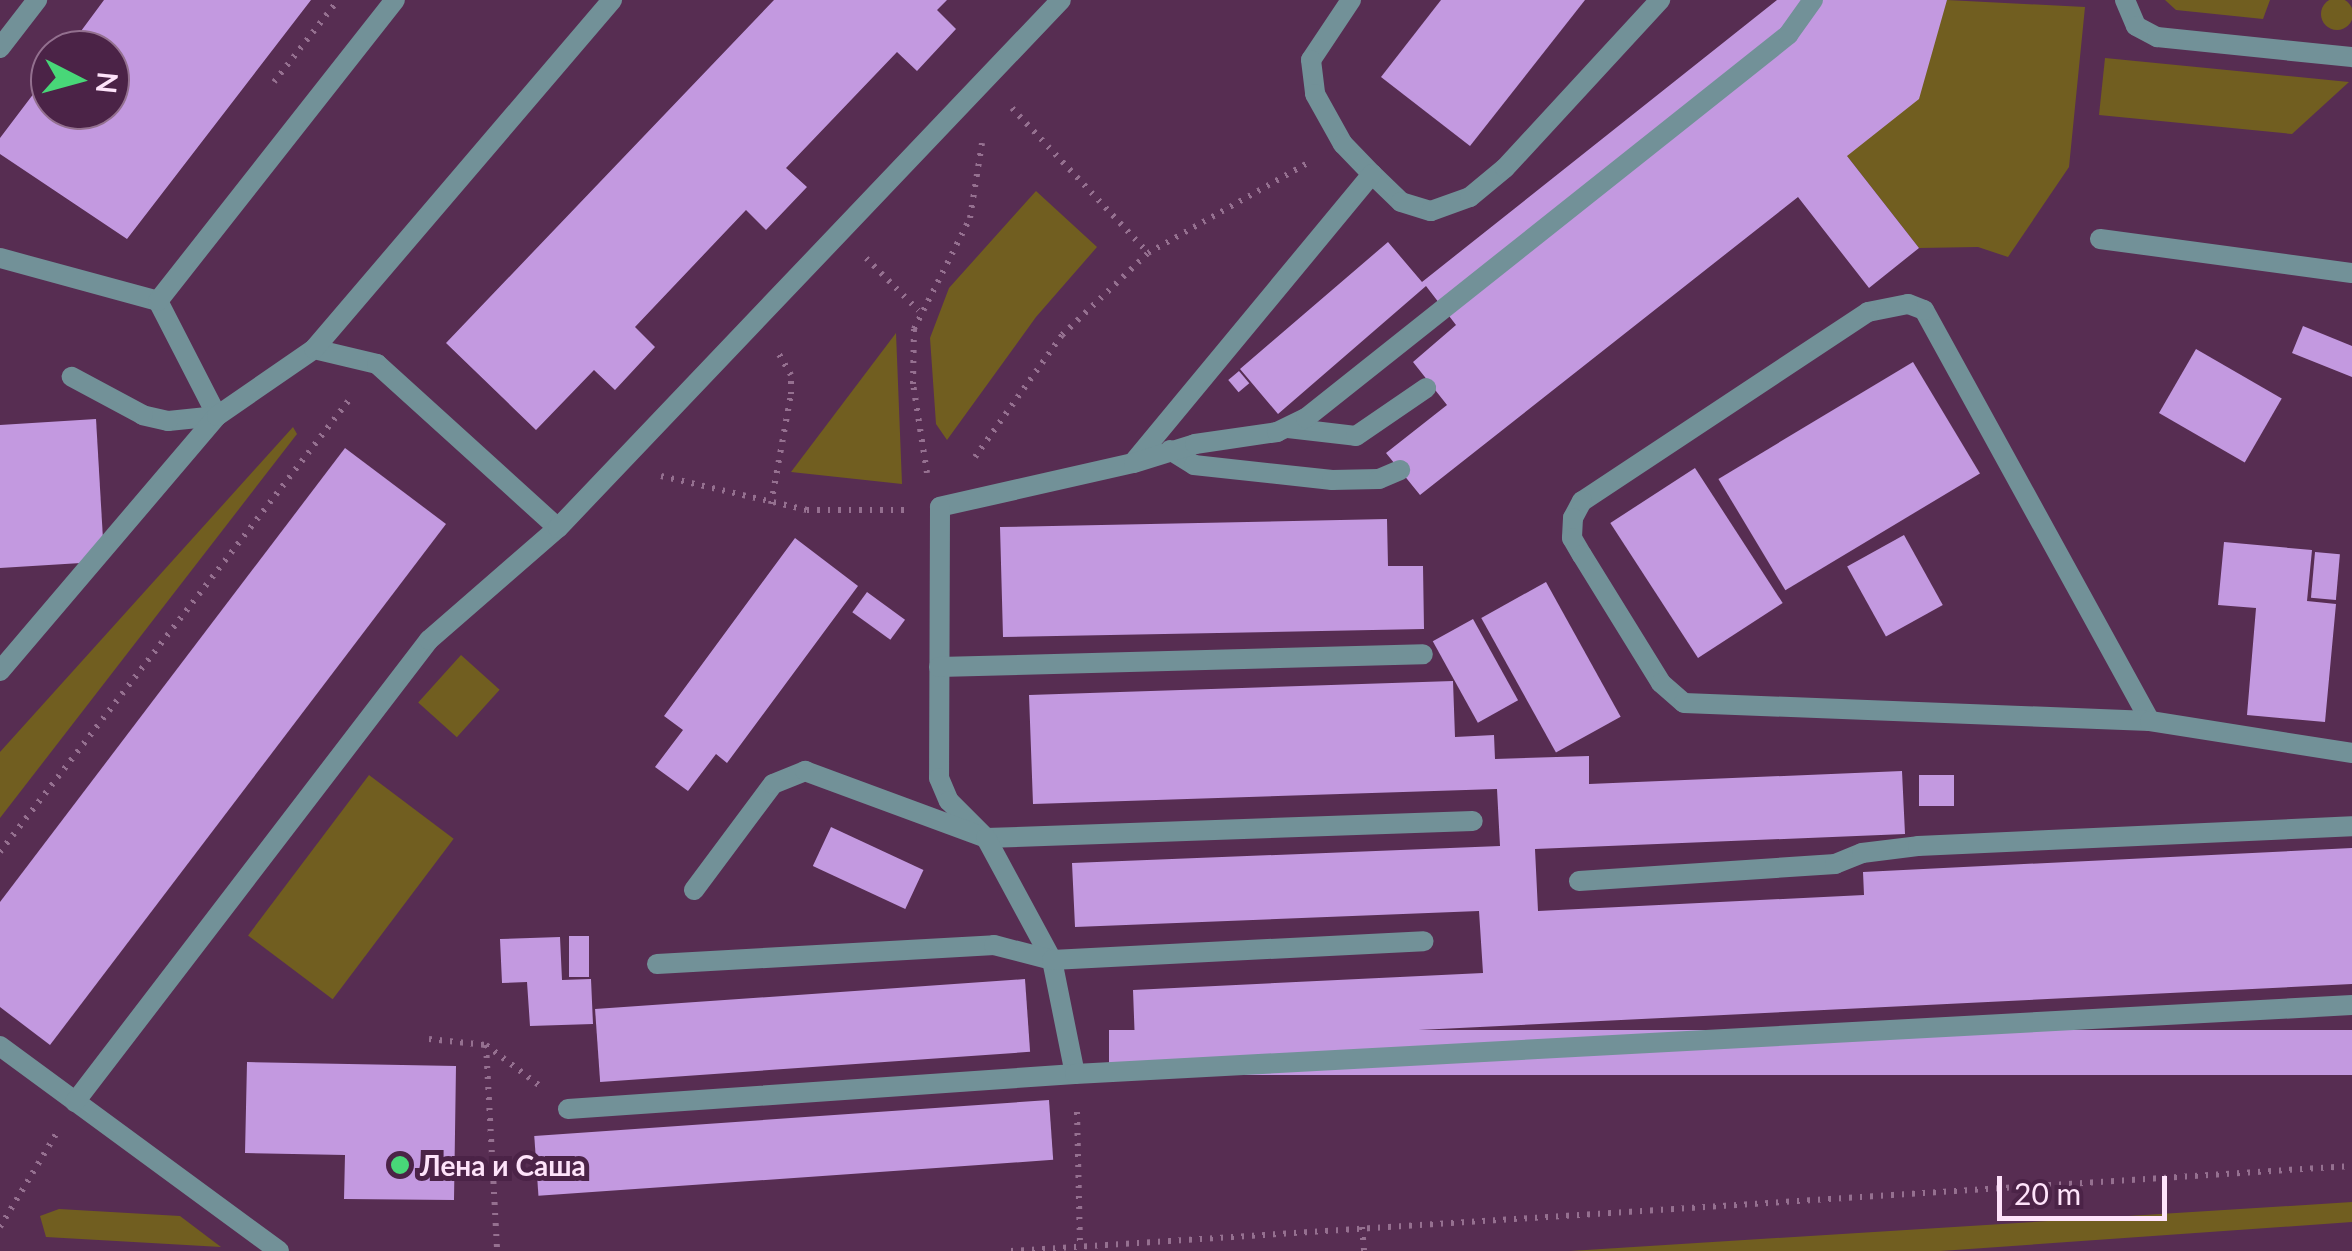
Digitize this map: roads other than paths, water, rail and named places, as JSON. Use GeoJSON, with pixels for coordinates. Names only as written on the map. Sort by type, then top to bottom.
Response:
{"type":"FeatureCollection","features":[{"type":"Feature","properties":{"kind":"lane"},"geometry":{"type":"LineString","coordinates":[[0,48],[37,0]]}},
{"type":"Feature","properties":{"kind":"lane"},"geometry":{"type":"LineString","coordinates":[[158,301],[395,0]]}},
{"type":"Feature","properties":{"kind":"lane"},"geometry":{"type":"LineString","coordinates":[[0,670],[217,416],[314,349],[612,0]]}},
{"type":"Feature","properties":{"kind":"lane"},"geometry":{"type":"LineString","coordinates":[[75,1102],[428,640],[558,528],[1061,0]]}},
{"type":"Feature","properties":{"kind":"lane"},"geometry":{"type":"LineString","coordinates":[[1350,0],[1311,60],[1315,94],[1343,144],[1372,174],[1401,202],[1431,211],[1470,197],[1505,168],[1660,0]]}},
{"type":"Feature","properties":{"kind":"lane"},"geometry":{"type":"LineString","coordinates":[[1288,428],[1788,35],[1813,0]]}},
{"type":"Feature","properties":{"kind":"lane"},"geometry":{"type":"LineString","coordinates":[[2125,0],[2136,26],[2158,37],[2352,57]]}},
{"type":"Feature","properties":{"kind":"lane"},"geometry":{"type":"LineString","coordinates":[[1133,463],[1372,174]]}},
{"type":"Feature","properties":{"kind":"lane"},"geometry":{"type":"LineString","coordinates":[[2100,239],[2352,273]]}},
{"type":"Feature","properties":{"kind":"lane"},"geometry":{"type":"LineString","coordinates":[[4,267],[158,301]]}},
{"type":"Feature","properties":{"kind":"lane"},"geometry":{"type":"LineString","coordinates":[[158,301],[217,416]]}},
{"type":"Feature","properties":{"kind":"lane"},"geometry":{"type":"LineString","coordinates":[[2150,722],[1924,310],[1908,304],[1868,312],[1582,501],[1574,518],[1572,538],[1582,555],[1661,683],[1684,703],[2150,722],[2352,753]]}},
{"type":"Feature","properties":{"kind":"lane"},"geometry":{"type":"LineString","coordinates":[[314,349],[378,364],[558,528]]}},
{"type":"Feature","properties":{"kind":"lane"},"geometry":{"type":"LineString","coordinates":[[72,377],[144,415],[168,421],[217,416]]}},
{"type":"Feature","properties":{"kind":"lane"},"geometry":{"type":"LineString","coordinates":[[1075,1074],[1052,960],[986,838],[949,800],[939,778],[940,507],[1133,463],[1170,450],[1288,428],[1356,436],[1426,388]]}},
{"type":"Feature","properties":{"kind":"lane"},"geometry":{"type":"LineString","coordinates":[[1170,450],[1194,466],[1332,480],[1379,478],[1400,470]]}},
{"type":"Feature","properties":{"kind":"lane"},"geometry":{"type":"LineString","coordinates":[[939,667],[1423,654]]}},
{"type":"Feature","properties":{"kind":"lane"},"geometry":{"type":"LineString","coordinates":[[694,890],[773,784],[805,771],[986,838],[1473,821]]}},
{"type":"Feature","properties":{"kind":"lane"},"geometry":{"type":"LineString","coordinates":[[1579,881],[1835,864],[1862,853],[1918,846],[2352,826]]}},
{"type":"Feature","properties":{"kind":"lane"},"geometry":{"type":"LineString","coordinates":[[656,964],[994,946],[1052,960],[1424,941]]}},
{"type":"Feature","properties":{"kind":"lane"},"geometry":{"type":"LineString","coordinates":[[568,1109],[1075,1074],[2352,1005]]}},
{"type":"Feature","properties":{"kind":"lane"},"geometry":{"type":"LineString","coordinates":[[0,1046],[279,1251]]}},
{"type":"Feature","properties":{"kind":"place","name":"Лена и Саша"},"geometry":{"type":"Point","coordinates":[400,1165]}}]}
